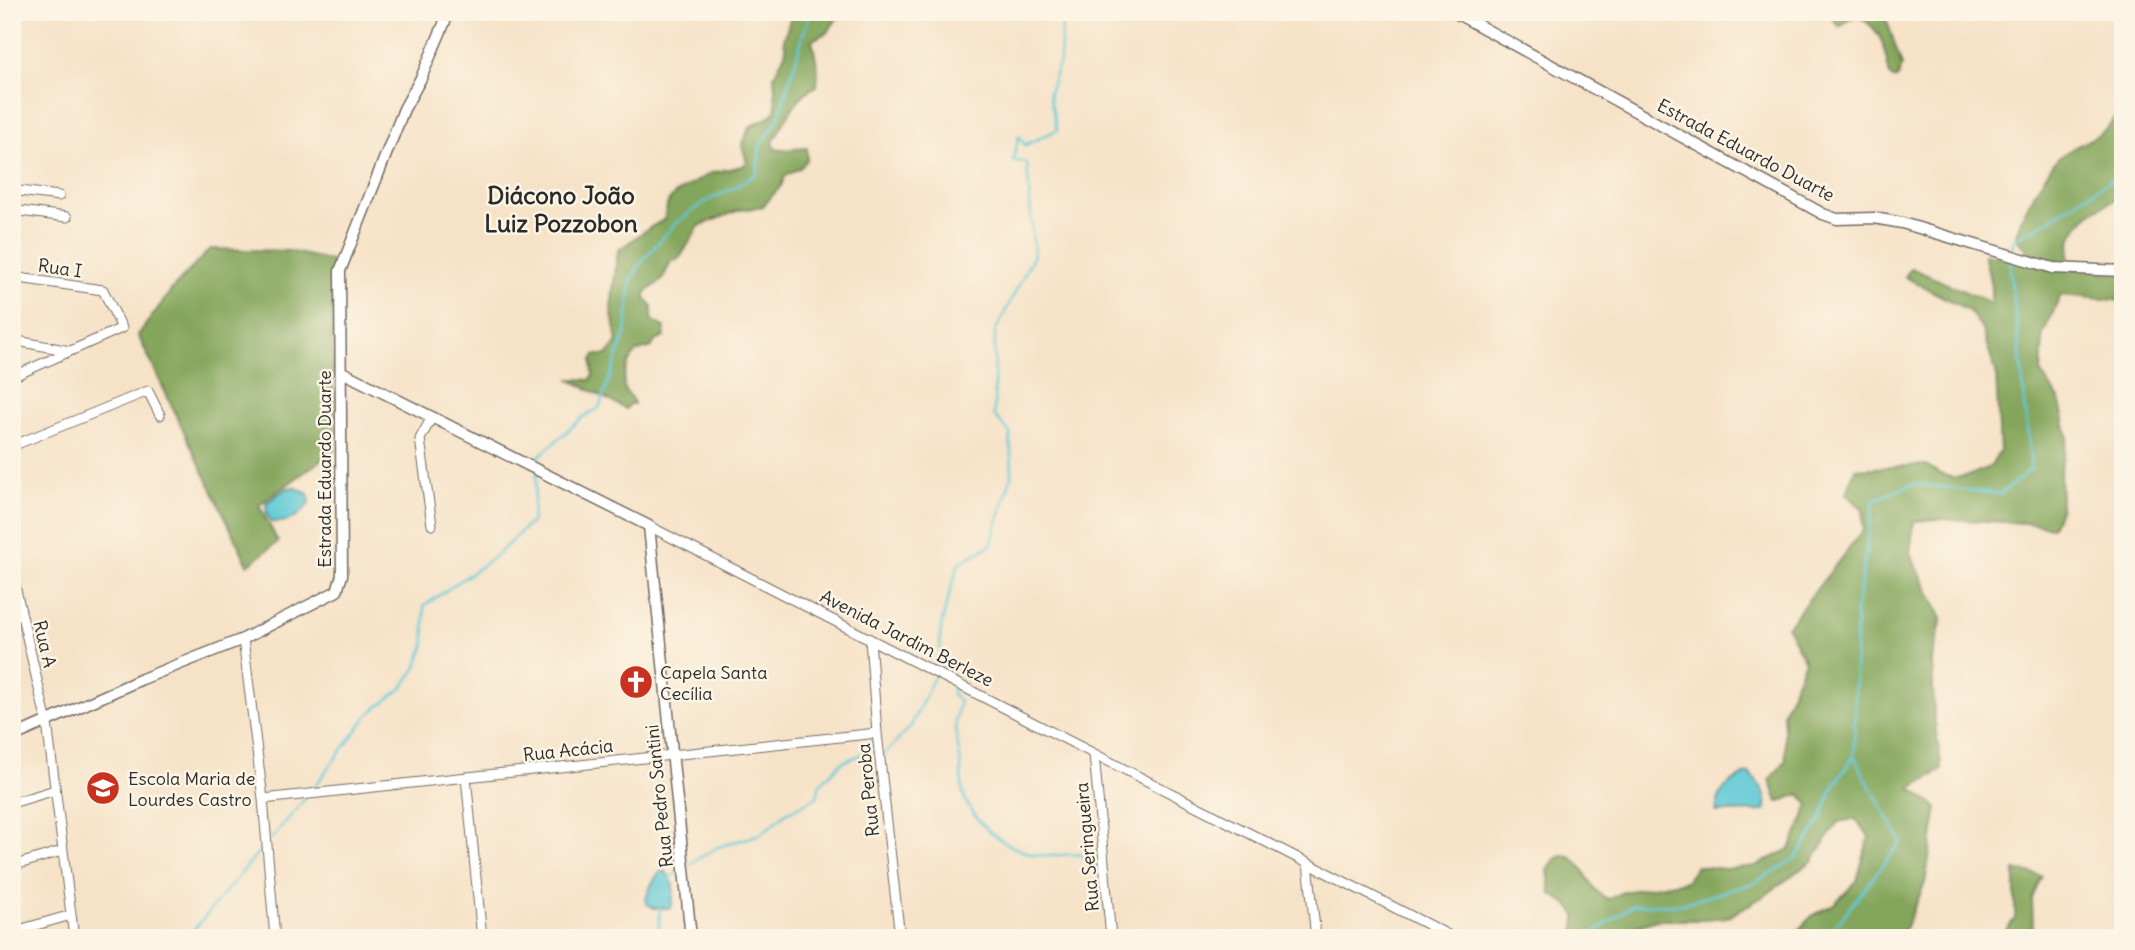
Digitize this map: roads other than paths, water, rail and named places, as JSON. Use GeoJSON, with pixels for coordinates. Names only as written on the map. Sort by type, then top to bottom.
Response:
{"type":"FeatureCollection","features":[{"type":"Feature","properties":{"kind":"street","name":"Estrada Eduardo Duarte"},"geometry":{"type":"LineString","coordinates":[[12,737],[142,679],[243,639],[337,591],[341,584],[342,372],[339,283],[343,258],[404,108],[421,78],[449,12]]}},
{"type":"Feature","properties":{"kind":"street","name":"Estrada Eduardo Duarte"},"geometry":{"type":"LineString","coordinates":[[1454,12],[1823,214],[1837,219],[1874,218],[1902,223],[2053,268],[2123,271]]}},
{"type":"Feature","properties":{"kind":"street"},"geometry":{"type":"LineString","coordinates":[[12,190],[59,196]]}},
{"type":"Feature","properties":{"kind":"street"},"geometry":{"type":"LineString","coordinates":[[12,210],[67,217]]}},
{"type":"Feature","properties":{"kind":"street","name":"Rua I"},"geometry":{"type":"LineString","coordinates":[[12,277],[103,290],[122,328],[72,351]]}},
{"type":"Feature","properties":{"kind":"street"},"geometry":{"type":"LineString","coordinates":[[12,340],[72,351]]}},
{"type":"Feature","properties":{"kind":"street"},"geometry":{"type":"LineString","coordinates":[[12,377],[72,351]]}},
{"type":"Feature","properties":{"kind":"street","name":"Avenida Jardim Berleze"},"geometry":{"type":"LineString","coordinates":[[342,372],[1454,938]]}},
{"type":"Feature","properties":{"kind":"street"},"geometry":{"type":"LineString","coordinates":[[12,446],[148,391],[160,415]]}},
{"type":"Feature","properties":{"kind":"street"},"geometry":{"type":"LineString","coordinates":[[432,417],[420,439],[432,525]]}},
{"type":"Feature","properties":{"kind":"street","name":"Rua Pedro Santini"},"geometry":{"type":"LineString","coordinates":[[649,526],[691,938]]}},
{"type":"Feature","properties":{"kind":"street","name":"Rua A"},"geometry":{"type":"LineString","coordinates":[[12,573],[47,723],[74,938]]}},
{"type":"Feature","properties":{"kind":"street"},"geometry":{"type":"LineString","coordinates":[[243,639],[275,938]]}},
{"type":"Feature","properties":{"kind":"street","name":"Rua Peroba"},"geometry":{"type":"LineString","coordinates":[[870,639],[877,733],[900,938]]}},
{"type":"Feature","properties":{"kind":"street","name":"Rua Acácia"},"geometry":{"type":"LineString","coordinates":[[262,799],[877,733]]}},
{"type":"Feature","properties":{"kind":"street","name":"Rua Seringueira"},"geometry":{"type":"LineString","coordinates":[[1094,754],[1111,938]]}},
{"type":"Feature","properties":{"kind":"street"},"geometry":{"type":"LineString","coordinates":[[466,777],[482,938]]}},
{"type":"Feature","properties":{"kind":"street"},"geometry":{"type":"LineString","coordinates":[[12,803],[55,790]]}},
{"type":"Feature","properties":{"kind":"street"},"geometry":{"type":"LineString","coordinates":[[12,866],[62,851]]}},
{"type":"Feature","properties":{"kind":"street"},"geometry":{"type":"LineString","coordinates":[[1308,863],[1316,938]]}},
{"type":"Feature","properties":{"kind":"street"},"geometry":{"type":"LineString","coordinates":[[12,932],[71,915]]}},
{"type":"Feature","properties":{"kind":"water"},"geometry":{"type":"Polygon","coordinates":[[[294,487],[308,494],[310,501],[294,518],[284,522],[272,522],[267,515],[266,503],[287,488],[294,487]]]}},
{"type":"Feature","properties":{"kind":"water"},"geometry":{"type":"Polygon","coordinates":[[[1749,773],[1765,795],[1765,811],[1716,812],[1719,797],[1726,787],[1749,773]]]}},
{"type":"Feature","properties":{"kind":"water"},"geometry":{"type":"Polygon","coordinates":[[[662,871],[665,871],[672,884],[671,908],[654,908],[646,903],[651,886],[662,871]]]}},
{"type":"Feature","properties":{"kind":"waterway"},"geometry":{"type":"LineString","coordinates":[[537,466],[538,457],[583,417],[599,408],[626,333],[631,280],[642,261],[676,223],[705,202],[757,173],[760,146],[778,119],[810,12]]}},
{"type":"Feature","properties":{"kind":"waterway"},"geometry":{"type":"LineString","coordinates":[[948,675],[940,648],[940,634],[959,563],[991,545],[1012,474],[1010,433],[994,415],[995,332],[1034,255],[1027,163],[1013,160],[1019,136],[1025,145],[1057,130],[1049,93],[1060,60],[1063,12]]}},
{"type":"Feature","properties":{"kind":"waterway"},"geometry":{"type":"LineString","coordinates":[[2012,253],[2013,241],[2025,232],[2038,227],[2123,172]]}},
{"type":"Feature","properties":{"kind":"waterway"},"geometry":{"type":"LineString","coordinates":[[1826,938],[1901,842],[1854,757],[1856,613],[1874,500],[1913,484],[2001,494],[2031,469],[2010,271],[2011,259]]}},
{"type":"Feature","properties":{"kind":"waterway"},"geometry":{"type":"LineString","coordinates":[[311,791],[369,714],[401,689],[416,669],[425,644],[424,606],[497,555],[532,521],[537,472]]}},
{"type":"Feature","properties":{"kind":"waterway"},"geometry":{"type":"LineString","coordinates":[[883,756],[911,726],[941,662]]}},
{"type":"Feature","properties":{"kind":"waterway"},"geometry":{"type":"LineString","coordinates":[[953,684],[952,695],[960,701],[956,726],[962,789],[977,819],[1007,844],[1043,856],[1081,855],[1101,872]]}},
{"type":"Feature","properties":{"kind":"waterway"},"geometry":{"type":"LineString","coordinates":[[688,865],[718,847],[761,834],[786,813],[817,797],[820,784],[842,762],[866,753],[873,741],[876,744]]}},
{"type":"Feature","properties":{"kind":"waterway"},"geometry":{"type":"LineString","coordinates":[[1587,938],[1633,905],[1682,904],[1754,883],[1796,858],[1822,818],[1831,791],[1853,757]]}},
{"type":"Feature","properties":{"kind":"waterway"},"geometry":{"type":"LineString","coordinates":[[271,839],[305,799]]}},
{"type":"Feature","properties":{"kind":"waterway"},"geometry":{"type":"LineString","coordinates":[[187,938],[264,846]]}},
{"type":"Feature","properties":{"kind":"waterway"},"geometry":{"type":"LineString","coordinates":[[668,879],[680,871]]}},
{"type":"Feature","properties":{"kind":"waterway"},"geometry":{"type":"LineString","coordinates":[[658,938],[660,907]]}},
{"type":"Feature","properties":{"kind":"place","name":"Capela Santa Cecília"},"geometry":{"type":"Point","coordinates":[636,682]}},
{"type":"Feature","properties":{"kind":"place","name":"Escola Maria de Lourdes Castro"},"geometry":{"type":"Point","coordinates":[103,788]}},
{"type":"Feature","properties":{"kind":"district","name":"Diácono João Luiz Pozzobon"},"geometry":{"type":"Point","coordinates":[561,209]}}]}
